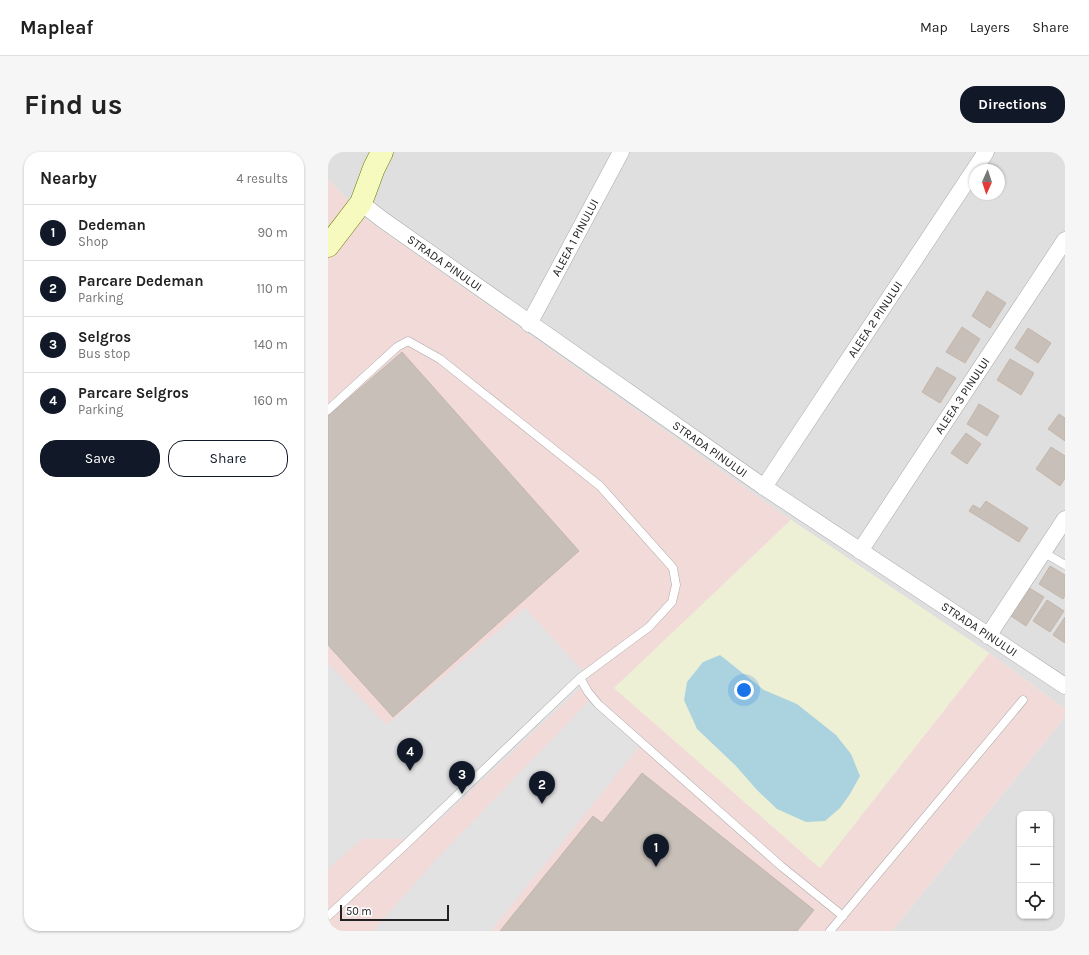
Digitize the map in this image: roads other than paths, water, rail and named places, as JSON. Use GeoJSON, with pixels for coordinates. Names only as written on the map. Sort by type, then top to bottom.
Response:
{"type":"FeatureCollection","features":[{"type":"Feature","properties":{"kind":"street"},"geometry":{"type":"LineString","coordinates":[[328,246],[361,203],[374,168],[382,152]]}},
{"type":"Feature","properties":{"kind":"street","name":"ALEEA 1 PINULUI"},"geometry":{"type":"LineString","coordinates":[[529,324],[621,152]]}},
{"type":"Feature","properties":{"kind":"street","name":"ALEEA 2 PINULUI"},"geometry":{"type":"LineString","coordinates":[[764,487],[986,152]]}},
{"type":"Feature","properties":{"kind":"street","name":"STRADA PINULUI"},"geometry":{"type":"LineString","coordinates":[[361,203],[529,324],[764,487],[1065,686]]}},
{"type":"Feature","properties":{"kind":"street","name":"ALEEA 3 PINULUI"},"geometry":{"type":"LineString","coordinates":[[860,551],[1065,240]]}},
{"type":"Feature","properties":{"kind":"street"},"geometry":{"type":"LineString","coordinates":[[988,636],[1065,519]]}},
{"type":"Feature","properties":{"kind":"lane"},"geometry":{"type":"LineString","coordinates":[[328,410],[397,347],[408,341],[440,359],[600,486],[673,568],[676,585],[672,602],[649,627],[580,678],[329,916]]}},
{"type":"Feature","properties":{"kind":"lane"},"geometry":{"type":"LineString","coordinates":[[1043,552],[1065,565]]}},
{"type":"Feature","properties":{"kind":"lane"},"geometry":{"type":"LineString","coordinates":[[580,678],[588,692],[598,704],[781,866],[843,916]]}},
{"type":"Feature","properties":{"kind":"lane"},"geometry":{"type":"LineString","coordinates":[[830,931],[1023,700]]}},
{"type":"Feature","properties":{"kind":"water"},"geometry":{"type":"Polygon","coordinates":[[[720,655],[764,690],[797,704],[836,735],[851,754],[860,776],[840,808],[825,821],[806,822],[777,809],[757,790],[736,766],[697,729],[684,700],[687,682],[703,662],[720,655]]]}},
{"type":"Feature","properties":{"kind":"place","name":"Parcare Selgros"},"geometry":{"type":"Point","coordinates":[410,771]}},
{"type":"Feature","properties":{"kind":"place","name":"Selgros"},"geometry":{"type":"Point","coordinates":[462,794]}},
{"type":"Feature","properties":{"kind":"place","name":"Parcare Dedeman"},"geometry":{"type":"Point","coordinates":[542,804]}},
{"type":"Feature","properties":{"kind":"place","name":"Dedeman"},"geometry":{"type":"Point","coordinates":[656,867]}}]}
